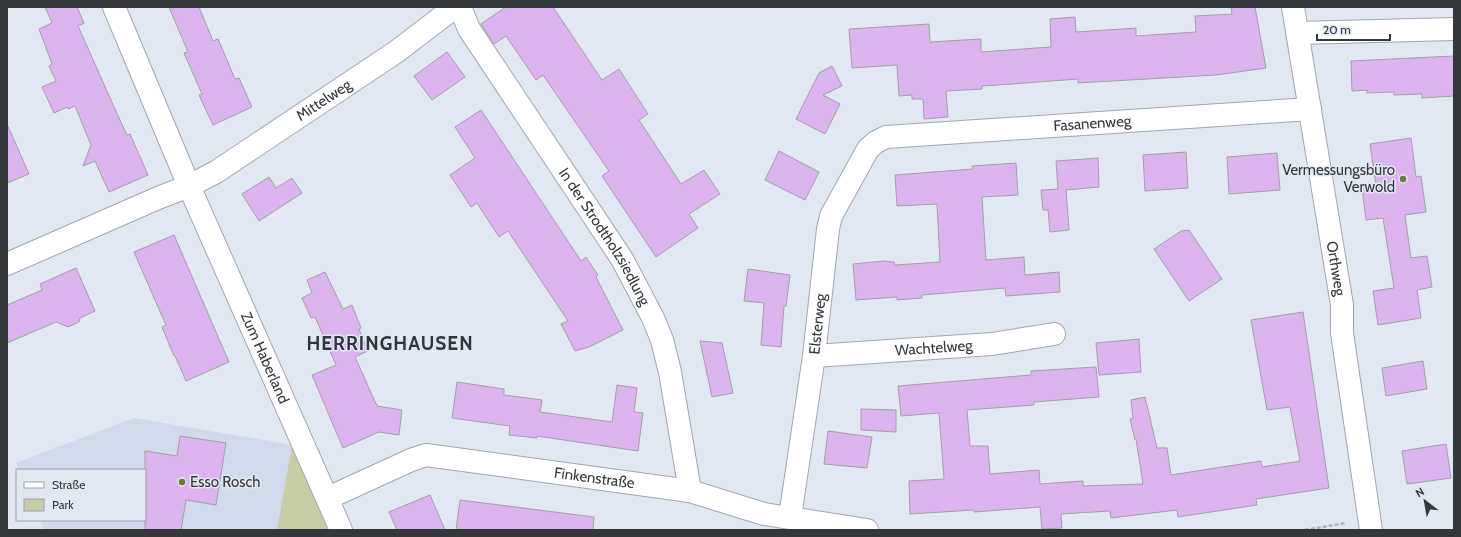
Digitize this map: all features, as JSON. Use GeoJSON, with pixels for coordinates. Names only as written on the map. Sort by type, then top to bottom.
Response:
{"type":"FeatureCollection","features":[{"type":"Feature","properties":{"kind":"street","name":"Zum Haberland"},"geometry":{"type":"LineString","coordinates":[[114,7],[189,186],[341,530]]}},
{"type":"Feature","properties":{"kind":"street","name":"Mittelweg"},"geometry":{"type":"LineString","coordinates":[[189,186],[216,172],[396,52],[454,7]]}},
{"type":"Feature","properties":{"kind":"street","name":"In der Strodtholzsiedlung"},"geometry":{"type":"LineString","coordinates":[[460,7],[469,29],[622,259],[653,318],[662,340],[670,372],[690,492]]}},
{"type":"Feature","properties":{"kind":"street","name":"Orthweg"},"geometry":{"type":"LineString","coordinates":[[1293,7],[1342,305],[1342,333],[1371,524]]}},
{"type":"Feature","properties":{"kind":"street"},"geometry":{"type":"LineString","coordinates":[[1298,33],[1454,29]]}},
{"type":"Feature","properties":{"kind":"street","name":"Fasanenweg"},"geometry":{"type":"LineString","coordinates":[[876,142],[886,137],[1310,109]]}},
{"type":"Feature","properties":{"kind":"street","name":"Elsterweg"},"geometry":{"type":"LineString","coordinates":[[790,518],[814,356],[828,229],[832,216],[868,149],[876,142]]}},
{"type":"Feature","properties":{"kind":"street"},"geometry":{"type":"LineString","coordinates":[[7,264],[189,186]]}},
{"type":"Feature","properties":{"kind":"street","name":"Wachtelweg"},"geometry":{"type":"LineString","coordinates":[[814,356],[992,344],[1054,334]]}},
{"type":"Feature","properties":{"kind":"street","name":"Finkenstraße"},"geometry":{"type":"LineString","coordinates":[[328,498],[411,460],[426,456],[690,492],[764,514],[867,530]]}},
{"type":"Feature","properties":{"kind":"path"},"geometry":{"type":"LineString","coordinates":[[1305,530],[1371,524]]}},
{"type":"Feature","properties":{"kind":"shaded area"},"geometry":{"type":"Polygon","coordinates":[[[134,418],[292,445],[277,530],[44,530],[40,521],[146,521],[146,469],[19,469],[16,463],[134,418]]]}},
{"type":"Feature","properties":{"kind":"green space"},"geometry":{"type":"Polygon","coordinates":[[[292,445],[330,530],[277,530],[292,445]]]}},
{"type":"Feature","properties":{"kind":"building"},"geometry":{"type":"Polygon","coordinates":[[[45,7],[77,7],[84,23],[78,26],[119,118],[127,135],[130,134],[148,175],[109,192],[95,161],[83,166],[91,145],[75,106],[68,109],[67,107],[54,113],[42,87],[56,81],[49,66],[52,64],[39,29],[52,23],[45,7]]]}},
{"type":"Feature","properties":{"kind":"building"},"geometry":{"type":"Polygon","coordinates":[[[169,7],[199,7],[213,41],[218,39],[235,79],[239,78],[252,107],[213,125],[199,95],[202,94],[184,53],[188,52],[169,7]]]}},
{"type":"Feature","properties":{"kind":"building"},"geometry":{"type":"Polygon","coordinates":[[[506,7],[553,7],[602,80],[619,69],[648,114],[639,120],[681,184],[704,170],[720,194],[689,214],[698,228],[656,257],[602,176],[609,171],[543,75],[536,80],[506,36],[494,44],[481,24],[506,7]]]}},
{"type":"Feature","properties":{"kind":"building"},"geometry":{"type":"Polygon","coordinates":[[[1231,7],[1255,7],[1266,68],[1216,75],[1078,83],[1078,79],[982,86],[982,89],[946,91],[948,117],[924,119],[923,99],[912,99],[912,95],[899,96],[897,65],[852,68],[849,29],[929,24],[930,42],[981,39],[981,52],[1051,47],[1050,19],[1075,17],[1076,32],[1136,28],[1136,36],[1196,32],[1195,16],[1232,14],[1231,7]]]}},
{"type":"Feature","properties":{"kind":"building"},"geometry":{"type":"Polygon","coordinates":[[[447,52],[465,77],[432,100],[414,76],[447,52]]]}},
{"type":"Feature","properties":{"kind":"building"},"geometry":{"type":"Polygon","coordinates":[[[1454,56],[1454,96],[1422,98],[1422,94],[1394,95],[1394,92],[1367,93],[1367,90],[1352,91],[1351,61],[1454,56]]]}},
{"type":"Feature","properties":{"kind":"building"},"geometry":{"type":"Polygon","coordinates":[[[832,66],[842,86],[823,95],[840,104],[825,134],[796,119],[819,73],[832,66]]]}},
{"type":"Feature","properties":{"kind":"building"},"geometry":{"type":"Polygon","coordinates":[[[481,110],[581,261],[586,257],[598,275],[596,277],[623,330],[589,347],[575,351],[561,324],[568,321],[508,231],[499,237],[477,203],[471,207],[450,175],[475,158],[455,127],[481,110]]]}},
{"type":"Feature","properties":{"kind":"building"},"geometry":{"type":"Polygon","coordinates":[[[7,124],[29,174],[7,183],[7,124]]]}},
{"type":"Feature","properties":{"kind":"building"},"geometry":{"type":"Polygon","coordinates":[[[1411,138],[1416,177],[1421,176],[1426,212],[1405,215],[1411,258],[1427,256],[1432,287],[1417,290],[1421,318],[1378,325],[1373,291],[1394,288],[1383,218],[1366,220],[1362,188],[1376,186],[1370,144],[1411,138]]]}},
{"type":"Feature","properties":{"kind":"building"},"geometry":{"type":"Polygon","coordinates":[[[779,151],[819,172],[805,200],[765,180],[779,151]]]}},
{"type":"Feature","properties":{"kind":"building"},"geometry":{"type":"Polygon","coordinates":[[[1186,152],[1188,188],[1145,191],[1143,155],[1186,152]]]}},
{"type":"Feature","properties":{"kind":"building"},"geometry":{"type":"Polygon","coordinates":[[[1277,153],[1280,190],[1229,194],[1227,157],[1277,153]]]}},
{"type":"Feature","properties":{"kind":"building"},"geometry":{"type":"Polygon","coordinates":[[[1098,158],[1099,187],[1066,190],[1069,230],[1050,232],[1048,210],[1043,210],[1041,190],[1058,189],[1056,161],[1098,158]]]}},
{"type":"Feature","properties":{"kind":"building"},"geometry":{"type":"Polygon","coordinates":[[[1016,163],[1018,195],[982,197],[986,260],[1024,257],[1025,275],[1059,272],[1060,292],[1006,296],[1005,288],[922,295],[922,298],[897,300],[897,297],[856,300],[853,264],[884,261],[894,262],[895,265],[940,262],[937,204],[897,206],[895,175],[973,169],[972,166],[1016,163]]]}},
{"type":"Feature","properties":{"kind":"building"},"geometry":{"type":"Polygon","coordinates":[[[269,177],[276,188],[292,178],[302,193],[259,221],[242,194],[269,177]]]}},
{"type":"Feature","properties":{"kind":"building"},"geometry":{"type":"Polygon","coordinates":[[[1189,230],[1222,279],[1189,301],[1154,249],[1181,231],[1189,230]]]}},
{"type":"Feature","properties":{"kind":"building"},"geometry":{"type":"Polygon","coordinates":[[[174,235],[229,362],[186,381],[162,327],[166,325],[134,252],[174,235]]]}},
{"type":"Feature","properties":{"kind":"building"},"geometry":{"type":"Polygon","coordinates":[[[76,268],[95,311],[80,318],[79,322],[68,327],[56,322],[7,343],[7,305],[42,290],[40,284],[76,268]]]}},
{"type":"Feature","properties":{"kind":"building"},"geometry":{"type":"Polygon","coordinates":[[[748,269],[790,275],[786,306],[784,306],[781,347],[761,345],[764,303],[744,301],[748,269]]]}},
{"type":"Feature","properties":{"kind":"building"},"geometry":{"type":"Polygon","coordinates":[[[325,272],[343,309],[352,305],[361,328],[359,329],[368,351],[355,357],[377,406],[402,410],[399,435],[379,432],[343,448],[312,375],[336,365],[315,317],[311,318],[302,298],[312,293],[307,280],[325,272]]]}},
{"type":"Feature","properties":{"kind":"building"},"geometry":{"type":"Polygon","coordinates":[[[1303,312],[1329,488],[1256,499],[1257,505],[1178,517],[1177,510],[1111,518],[1110,511],[1061,514],[1062,528],[1042,529],[1040,507],[974,512],[974,510],[910,514],[909,481],[944,479],[939,413],[901,416],[898,386],[1031,375],[1031,371],[1096,367],[1099,397],[1034,402],[1034,405],[967,410],[970,446],[988,446],[990,474],[1039,470],[1040,484],[1083,481],[1083,486],[1143,484],[1136,439],[1135,440],[1130,419],[1133,418],[1131,400],[1145,397],[1157,448],[1167,448],[1171,475],[1261,461],[1262,467],[1300,461],[1290,407],[1267,410],[1251,320],[1303,312]]]}},
{"type":"Feature","properties":{"kind":"building"},"geometry":{"type":"Polygon","coordinates":[[[1139,339],[1141,372],[1099,375],[1096,343],[1139,339]]]}},
{"type":"Feature","properties":{"kind":"building"},"geometry":{"type":"Polygon","coordinates":[[[700,341],[722,343],[733,393],[712,397],[700,341]]]}},
{"type":"Feature","properties":{"kind":"building"},"geometry":{"type":"Polygon","coordinates":[[[1423,361],[1427,389],[1386,396],[1382,368],[1423,361]]]}},
{"type":"Feature","properties":{"kind":"building"},"geometry":{"type":"Polygon","coordinates":[[[457,382],[504,389],[504,395],[542,400],[540,412],[612,422],[617,385],[637,388],[634,412],[643,413],[638,451],[537,436],[537,438],[509,435],[510,426],[452,418],[457,382]]]}},
{"type":"Feature","properties":{"kind":"building"},"geometry":{"type":"Polygon","coordinates":[[[861,409],[896,410],[896,432],[861,430],[861,409]]]}},
{"type":"Feature","properties":{"kind":"building"},"geometry":{"type":"Polygon","coordinates":[[[828,431],[872,437],[867,468],[824,464],[828,431]]]}},
{"type":"Feature","properties":{"kind":"building","name":"Esso Rosch"},"geometry":{"type":"Polygon","coordinates":[[[180,436],[226,443],[216,505],[186,500],[181,530],[145,530],[145,451],[177,456],[180,436]]]}},
{"type":"Feature","properties":{"kind":"building"},"geometry":{"type":"Polygon","coordinates":[[[1446,444],[1451,478],[1407,484],[1402,451],[1446,444]]]}},
{"type":"Feature","properties":{"kind":"building"},"geometry":{"type":"Polygon","coordinates":[[[430,495],[445,530],[397,530],[389,512],[430,495]]]}},
{"type":"Feature","properties":{"kind":"building"},"geometry":{"type":"Polygon","coordinates":[[[460,500],[594,517],[593,530],[456,530],[460,500]]]}},
{"type":"Feature","properties":{"kind":"place","name":"Vermessungsbüro Verwold"},"geometry":{"type":"Point","coordinates":[1403,179]}},
{"type":"Feature","properties":{"kind":"place","name":"Esso Rosch"},"geometry":{"type":"Point","coordinates":[182,482]}},
{"type":"Feature","properties":{"kind":"district","name":"HERRINGHAUSEN"},"geometry":{"type":"Point","coordinates":[390,343]}}]}
